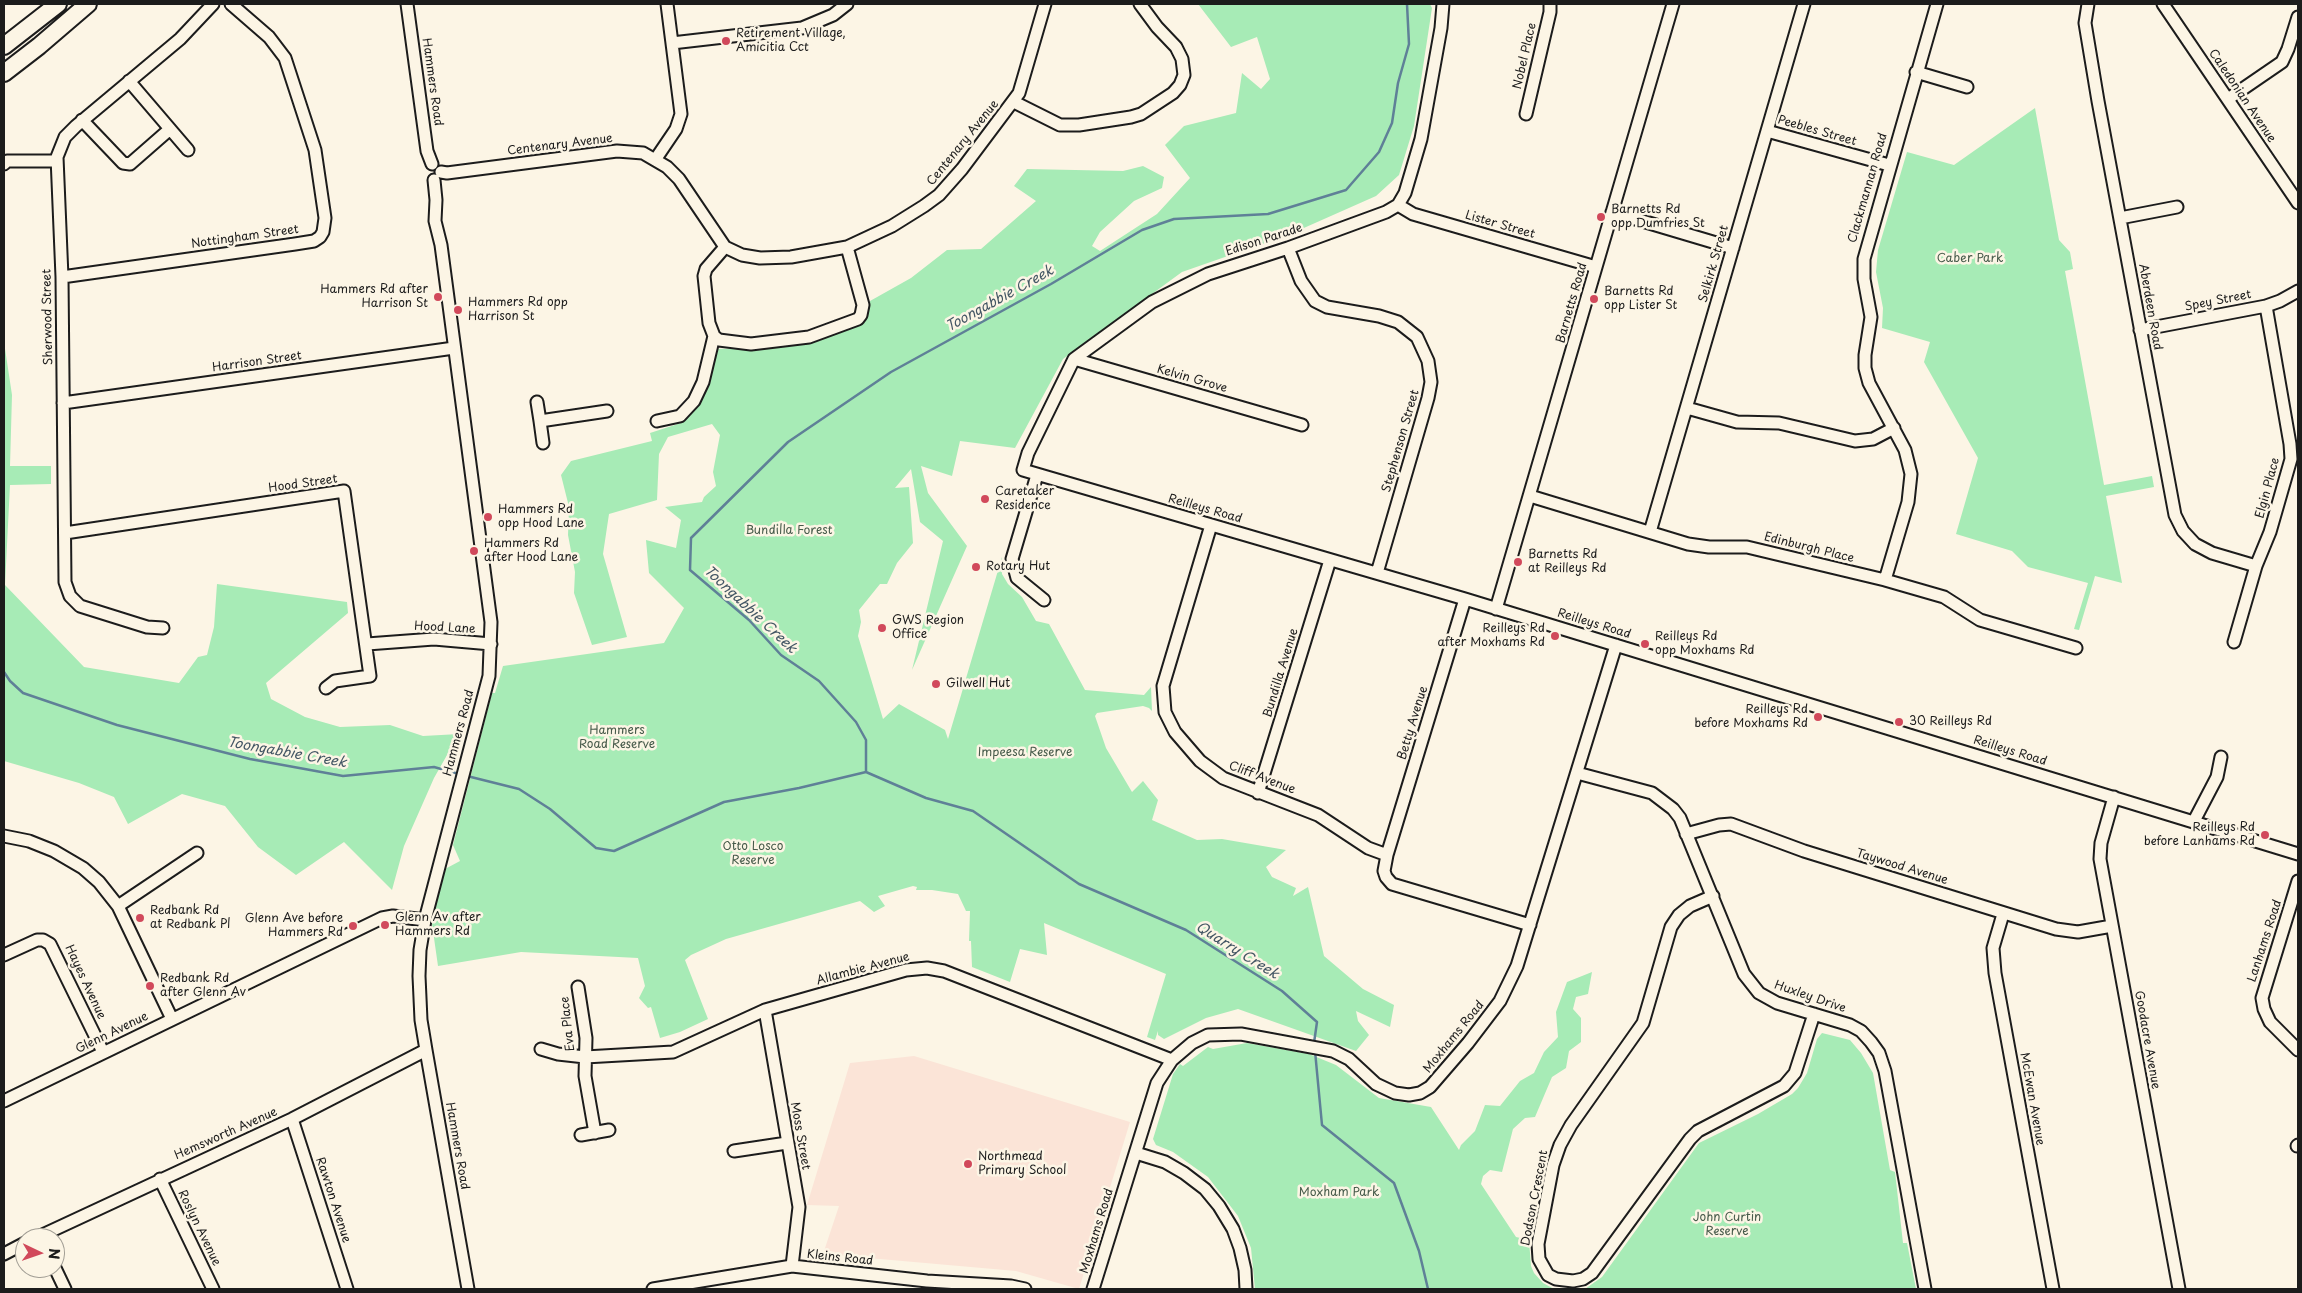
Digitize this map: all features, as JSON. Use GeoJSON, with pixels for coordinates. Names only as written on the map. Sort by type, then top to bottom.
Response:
{"type":"FeatureCollection","features":[{"type":"Feature","properties":{"kind":"highway"},"geometry":{"type":"LineString","coordinates":[[4,46],[58,4]]}},
{"type":"Feature","properties":{"kind":"highway"},"geometry":{"type":"LineString","coordinates":[[4,72],[39,46],[88,4]]}},
{"type":"Feature","properties":{"kind":"street","name":"Sherwood Street"},"geometry":{"type":"LineString","coordinates":[[163,628],[147,627],[80,606],[70,596],[66,582],[62,277],[57,161],[58,151],[65,137],[82,120],[180,39],[213,4]]}},
{"type":"Feature","properties":{"kind":"street","name":"Nottingham Street"},"geometry":{"type":"LineString","coordinates":[[62,277],[314,241],[323,232],[325,218],[314,150],[285,58],[269,37],[231,4]]}},
{"type":"Feature","properties":{"kind":"street","name":"Hammers Road"},"geometry":{"type":"LineString","coordinates":[[407,4],[427,151],[436,172],[435,221],[441,245],[488,592],[491,644],[488,676],[425,920],[420,950],[419,976],[421,1020],[468,1289]]}},
{"type":"Feature","properties":{"kind":"street"},"geometry":{"type":"LineString","coordinates":[[655,160],[676,129],[681,114],[667,4]]}},
{"type":"Feature","properties":{"kind":"street"},"geometry":{"type":"LineString","coordinates":[[672,43],[802,28],[833,15],[847,4]]}},
{"type":"Feature","properties":{"kind":"street","name":"Centenary Avenue"},"geometry":{"type":"LineString","coordinates":[[436,172],[447,173],[617,151],[643,153],[679,178],[725,247],[742,255],[760,258],[791,256],[847,247],[892,226],[939,195],[962,169],[1014,102],[1024,77],[1045,4]]}},
{"type":"Feature","properties":{"kind":"street"},"geometry":{"type":"LineString","coordinates":[[1014,102],[1060,125],[1079,126],[1141,114],[1173,93],[1180,85],[1184,76],[1182,58],[1176,47],[1157,27],[1140,4]]}},
{"type":"Feature","properties":{"kind":"street"},"geometry":{"type":"LineString","coordinates":[[1398,205],[1405,193],[1421,139],[1442,22],[1443,4]]}},
{"type":"Feature","properties":{"kind":"street","name":"Nobel Place"},"geometry":{"type":"LineString","coordinates":[[1526,114],[1550,12],[1550,4]]}},
{"type":"Feature","properties":{"kind":"street","name":"Barnetts Road"},"geometry":{"type":"LineString","coordinates":[[1496,609],[1673,4]]}},
{"type":"Feature","properties":{"kind":"street","name":"Selkirk Street"},"geometry":{"type":"LineString","coordinates":[[1650,532],[1804,4]]}},
{"type":"Feature","properties":{"kind":"street","name":"Clackmannan Road"},"geometry":{"type":"LineString","coordinates":[[1884,580],[1911,486],[1908,457],[1869,383],[1864,361],[1871,316],[1864,259],[1889,165],[1937,4]]}},
{"type":"Feature","properties":{"kind":"street","name":"Aberdeen Road"},"geometry":{"type":"LineString","coordinates":[[2088,4],[2085,23],[2173,506],[2179,523],[2189,539],[2207,550],[2256,566]]}},
{"type":"Feature","properties":{"kind":"street","name":"Caledonian Avenue"},"geometry":{"type":"LineString","coordinates":[[2163,4],[2298,203]]}},
{"type":"Feature","properties":{"kind":"street"},"geometry":{"type":"LineString","coordinates":[[2228,99],[2282,62],[2298,17]]}},
{"type":"Feature","properties":{"kind":"street"},"geometry":{"type":"LineString","coordinates":[[1916,72],[1967,87]]}},
{"type":"Feature","properties":{"kind":"street"},"geometry":{"type":"LineString","coordinates":[[129,81],[188,150]]}},
{"type":"Feature","properties":{"kind":"street"},"geometry":{"type":"LineString","coordinates":[[82,120],[123,163],[130,164],[170,129]]}},
{"type":"Feature","properties":{"kind":"street","name":"Peebles Street"},"geometry":{"type":"LineString","coordinates":[[1767,131],[1889,165]]}},
{"type":"Feature","properties":{"kind":"street"},"geometry":{"type":"LineString","coordinates":[[4,164],[7,161],[57,161]]}},
{"type":"Feature","properties":{"kind":"street","name":"Edison Parade"},"geometry":{"type":"LineString","coordinates":[[1023,470],[1028,453],[1074,359],[1152,302],[1208,274],[1288,248],[1386,212],[1398,205]]}},
{"type":"Feature","properties":{"kind":"street","name":"Lister Street"},"geometry":{"type":"LineString","coordinates":[[1398,205],[1413,214],[1596,267]]}},
{"type":"Feature","properties":{"kind":"street"},"geometry":{"type":"LineString","coordinates":[[2120,218],[2177,207]]}},
{"type":"Feature","properties":{"kind":"street"},"geometry":{"type":"LineString","coordinates":[[1612,212],[1733,248]]}},
{"type":"Feature","properties":{"kind":"street"},"geometry":{"type":"LineString","coordinates":[[725,247],[706,269],[704,276],[709,323],[714,336],[719,340],[734,343],[780,342],[821,333],[858,319],[864,310],[864,305],[847,247]]}},
{"type":"Feature","properties":{"kind":"street","name":"Stephenson Street"},"geometry":{"type":"LineString","coordinates":[[1288,248],[1301,281],[1315,301],[1328,307],[1379,316],[1398,322],[1417,337],[1428,360],[1431,382],[1428,398],[1376,574]]}},
{"type":"Feature","properties":{"kind":"street","name":"Spey Street"},"geometry":{"type":"LineString","coordinates":[[2140,330],[2266,306],[2298,291]]}},
{"type":"Feature","properties":{"kind":"street","name":"Elgin Place"},"geometry":{"type":"LineString","coordinates":[[2234,642],[2256,566],[2270,532],[2291,459],[2266,306]]}},
{"type":"Feature","properties":{"kind":"street"},"geometry":{"type":"LineString","coordinates":[[657,421],[680,416],[694,402],[703,382],[714,336]]}},
{"type":"Feature","properties":{"kind":"street","name":"Harrison Street"},"geometry":{"type":"LineString","coordinates":[[63,404],[454,348]]}},
{"type":"Feature","properties":{"kind":"street","name":"Kelvin Grove"},"geometry":{"type":"LineString","coordinates":[[1074,359],[1302,425]]}},
{"type":"Feature","properties":{"kind":"street"},"geometry":{"type":"LineString","coordinates":[[537,402],[543,443]]}},
{"type":"Feature","properties":{"kind":"street"},"geometry":{"type":"LineString","coordinates":[[1687,408],[1737,422],[1779,423],[1855,442],[1872,439],[1894,428]]}},
{"type":"Feature","properties":{"kind":"street"},"geometry":{"type":"LineString","coordinates":[[540,420],[607,411]]}},
{"type":"Feature","properties":{"kind":"street","name":"Reilleys Road"},"geometry":{"type":"LineString","coordinates":[[1023,470],[1465,599],[2298,854]]}},
{"type":"Feature","properties":{"kind":"street"},"geometry":{"type":"LineString","coordinates":[[1037,475],[1012,559],[1016,578],[1044,600]]}},
{"type":"Feature","properties":{"kind":"street","name":"Hood Street"},"geometry":{"type":"LineString","coordinates":[[65,533],[344,491],[370,676],[335,681],[326,688]]}},
{"type":"Feature","properties":{"kind":"street","name":"Edinburgh Place"},"geometry":{"type":"LineString","coordinates":[[1530,496],[1688,544],[1708,547],[1747,547],[1884,580],[1944,597],[1980,620],[2076,648]]}},
{"type":"Feature","properties":{"kind":"street","name":"Cliff Avenue"},"geometry":{"type":"LineString","coordinates":[[1211,525],[1165,677],[1162,704],[1171,727],[1200,761],[1223,778],[1318,815],[1368,848],[1387,855]]}},
{"type":"Feature","properties":{"kind":"street","name":"Bundilla Avenue"},"geometry":{"type":"LineString","coordinates":[[1258,793],[1330,560]]}},
{"type":"Feature","properties":{"kind":"street","name":"Betty Avenue"},"geometry":{"type":"LineString","coordinates":[[1387,855],[1465,599]]}},
{"type":"Feature","properties":{"kind":"street","name":"Hood Lane"},"geometry":{"type":"LineString","coordinates":[[367,644],[434,639],[491,644]]}},
{"type":"Feature","properties":{"kind":"street","name":"Moxhams Road"},"geometry":{"type":"LineString","coordinates":[[1093,1289],[1157,1083],[1172,1060],[1192,1043],[1215,1034],[1249,1034],[1333,1051],[1349,1058],[1370,1080],[1387,1090],[1409,1095],[1424,1091],[1442,1075],[1500,1001],[1517,966],[1616,646]]}},
{"type":"Feature","properties":{"kind":"street"},"geometry":{"type":"LineString","coordinates":[[2194,821],[2216,777],[2221,757]]}},
{"type":"Feature","properties":{"kind":"street","name":"Huxley Drive"},"geometry":{"type":"LineString","coordinates":[[1577,773],[1652,793],[1673,809],[1680,818],[1744,974],[1751,984],[1759,992],[1777,1003],[1850,1026],[1862,1032],[1879,1053],[1885,1071],[1925,1289]]}},
{"type":"Feature","properties":{"kind":"street","name":"Goodacre Avenue"},"geometry":{"type":"LineString","coordinates":[[2114,797],[2100,851],[2112,926],[2179,1289]]}},
{"type":"Feature","properties":{"kind":"street","name":"Taywood Avenue"},"geometry":{"type":"LineString","coordinates":[[1686,834],[1719,825],[1731,824],[1804,851],[2003,914],[2067,932],[2112,926]]}},
{"type":"Feature","properties":{"kind":"street"},"geometry":{"type":"LineString","coordinates":[[4,836],[39,844],[74,862],[99,882],[118,906],[172,1019]]}},
{"type":"Feature","properties":{"kind":"street"},"geometry":{"type":"LineString","coordinates":[[118,906],[197,854]]}},
{"type":"Feature","properties":{"kind":"street"},"geometry":{"type":"LineString","coordinates":[[1387,855],[1384,871],[1392,884],[1530,925]]}},
{"type":"Feature","properties":{"kind":"street","name":"Lanhams Road"},"geometry":{"type":"LineString","coordinates":[[2298,881],[2262,998],[2264,1009],[2274,1026],[2298,1050]]}},
{"type":"Feature","properties":{"kind":"street","name":"Dodson Crescent"},"geometry":{"type":"LineString","coordinates":[[1712,896],[1690,906],[1679,915],[1671,927],[1642,1023],[1570,1125],[1560,1145],[1553,1165],[1538,1244],[1538,1259],[1548,1275],[1556,1279],[1573,1281],[1583,1279],[1592,1272],[1694,1135],[1784,1086],[1795,1073],[1814,1014]]}},
{"type":"Feature","properties":{"kind":"street","name":"McEwan Avenue"},"geometry":{"type":"LineString","coordinates":[[2003,914],[1993,948],[1994,974],[2053,1289]]}},
{"type":"Feature","properties":{"kind":"street","name":"Glenn Avenue"},"geometry":{"type":"LineString","coordinates":[[4,1100],[382,918],[395,916],[425,920]]}},
{"type":"Feature","properties":{"kind":"street","name":"Hayes Avenue"},"geometry":{"type":"LineString","coordinates":[[4,955],[37,940],[43,940],[50,944],[103,1052]]}},
{"type":"Feature","properties":{"kind":"street","name":"Allambie Avenue"},"geometry":{"type":"LineString","coordinates":[[541,1049],[558,1054],[585,1057],[673,1052],[765,1010],[906,970],[927,968],[944,971],[1172,1060]]}},
{"type":"Feature","properties":{"kind":"street","name":"Eva Place"},"geometry":{"type":"LineString","coordinates":[[578,987],[586,1038],[585,1076],[595,1132]]}},
{"type":"Feature","properties":{"kind":"street","name":"Moss Street"},"geometry":{"type":"LineString","coordinates":[[765,1010],[799,1208],[792,1266]]}},
{"type":"Feature","properties":{"kind":"street","name":"Hemsworth Avenue"},"geometry":{"type":"LineString","coordinates":[[58,1228],[292,1119],[426,1050]]}},
{"type":"Feature","properties":{"kind":"street","name":"Rawton Avenue"},"geometry":{"type":"LineString","coordinates":[[292,1119],[348,1289]]}},
{"type":"Feature","properties":{"kind":"street"},"geometry":{"type":"LineString","coordinates":[[581,1135],[609,1130]]}},
{"type":"Feature","properties":{"kind":"street"},"geometry":{"type":"LineString","coordinates":[[734,1151],[787,1143]]}},
{"type":"Feature","properties":{"kind":"street"},"geometry":{"type":"LineString","coordinates":[[1136,1153],[1164,1162],[1184,1173],[1205,1189],[1219,1206],[1233,1229],[1240,1248],[1245,1270],[1246,1289]]}},
{"type":"Feature","properties":{"kind":"street","name":"Roslyn Avenue"},"geometry":{"type":"LineString","coordinates":[[160,1179],[213,1289]]}},
{"type":"Feature","properties":{"kind":"street","name":"Kleins Road"},"geometry":{"type":"LineString","coordinates":[[653,1289],[792,1266],[926,1285],[1011,1286],[1025,1289]]}},
{"type":"Feature","properties":{"kind":"shaded area","name":"Northmead Primary School"},"geometry":{"type":"Polygon","coordinates":[[[914,1056],[1130,1122],[1079,1289],[1016,1271],[823,1254],[839,1206],[807,1205],[850,1063],[914,1056]]]}},
{"type":"Feature","properties":{"kind":"green space"},"geometry":{"type":"Polygon","coordinates":[[[1198,4],[1430,4],[1432,8],[1414,126],[1399,175],[1376,196],[1288,235],[1182,272],[1063,359],[1015,448],[960,441],[952,476],[921,466],[928,493],[967,546],[912,670],[943,541],[920,522],[911,469],[895,488],[909,487],[913,543],[897,563],[887,584],[880,584],[859,610],[861,622],[858,636],[883,719],[899,704],[945,730],[948,739],[1002,557],[1002,574],[1008,584],[1022,597],[1036,621],[1049,624],[1085,690],[1144,695],[1151,687],[1152,711],[1143,706],[1097,713],[1095,716],[1106,748],[1132,792],[1143,781],[1158,800],[1152,820],[1197,840],[1222,839],[1286,850],[1266,867],[1272,877],[1296,888],[1293,896],[1308,887],[1324,956],[1363,989],[1394,1005],[1390,1027],[1356,1011],[1358,1021],[1369,1035],[1356,1051],[1238,1009],[1206,1018],[1164,1039],[1158,1035],[1158,1031],[1155,1040],[1147,1037],[1166,974],[1044,923],[1047,955],[1020,949],[1010,982],[972,967],[971,941],[969,941],[970,911],[966,911],[958,894],[932,890],[916,890],[917,887],[913,886],[878,896],[885,906],[874,912],[860,901],[726,939],[691,955],[685,960],[708,1019],[680,1032],[660,1038],[651,1007],[648,1008],[639,998],[645,986],[638,958],[521,952],[438,966],[432,924],[437,887],[445,869],[460,861],[453,845],[492,693],[495,693],[503,666],[664,643],[684,608],[649,573],[646,540],[676,548],[681,520],[665,507],[702,502],[704,497],[716,486],[713,472],[720,435],[712,424],[668,437],[659,454],[657,500],[609,514],[603,554],[627,637],[592,645],[574,593],[575,572],[568,535],[569,507],[561,475],[571,461],[652,441],[650,433],[681,423],[704,393],[716,349],[781,347],[828,335],[865,321],[870,301],[911,278],[947,250],[981,249],[1036,201],[1014,186],[1027,169],[1123,171],[1143,166],[1164,177],[1162,188],[1134,201],[1100,232],[1092,246],[1100,251],[1157,214],[1190,178],[1165,145],[1184,126],[1236,113],[1242,73],[1261,89],[1270,79],[1257,37],[1231,47],[1198,4]]]}},
{"type":"Feature","properties":{"kind":"green space","name":"Caber Park"},"geometry":{"type":"Polygon","coordinates":[[[2035,108],[2059,240],[2070,252],[2073,269],[2065,271],[2104,485],[2152,476],[2154,487],[2106,496],[2122,583],[2095,576],[2079,630],[2074,629],[2088,583],[2028,567],[2012,551],[1956,534],[1978,458],[1924,362],[1930,342],[1882,328],[1883,308],[1876,272],[1878,250],[1907,152],[1954,165],[2035,108]]]}},
{"type":"Feature","properties":{"kind":"green space"},"geometry":{"type":"Polygon","coordinates":[[[4,342],[12,395],[10,466],[51,466],[51,484],[10,485],[5,585],[84,667],[179,683],[198,657],[207,655],[214,627],[217,584],[347,602],[348,613],[266,683],[271,699],[305,717],[340,727],[390,725],[423,736],[459,734],[434,778],[404,846],[392,890],[344,842],[296,875],[258,847],[225,806],[182,794],[128,824],[114,797],[79,783],[4,761],[4,342]]]}},
{"type":"Feature","properties":{"kind":"green space","name":"Moxham Park"},"geometry":{"type":"Polygon","coordinates":[[[1592,972],[1588,994],[1576,997],[1573,1009],[1581,1018],[1581,1042],[1569,1051],[1566,1068],[1552,1077],[1535,1117],[1525,1118],[1513,1129],[1502,1172],[1490,1170],[1483,1176],[1481,1184],[1516,1237],[1529,1240],[1531,1266],[1534,1273],[1543,1283],[1554,1289],[1255,1289],[1251,1248],[1238,1216],[1208,1177],[1173,1152],[1156,1145],[1153,1139],[1173,1074],[1180,1064],[1183,1066],[1208,1047],[1213,1049],[1247,1043],[1309,1054],[1336,1065],[1379,1098],[1431,1107],[1459,1150],[1461,1145],[1475,1131],[1485,1105],[1500,1106],[1520,1081],[1534,1073],[1544,1052],[1558,1037],[1556,1012],[1567,982],[1592,972]]]}},
{"type":"Feature","properties":{"kind":"green space","name":"John Curtin Reserve"},"geometry":{"type":"Polygon","coordinates":[[[1822,1033],[1850,1040],[1861,1053],[1873,1073],[1890,1170],[1895,1172],[1903,1243],[1907,1243],[1916,1289],[1585,1289],[1602,1277],[1699,1143],[1758,1114],[1792,1094],[1798,1088],[1807,1073],[1817,1039],[1822,1033]]]}},
{"type":"Feature","properties":{"kind":"waterway","name":"Toongabbie Creek"},"geometry":{"type":"LineString","coordinates":[[866,772],[866,740],[856,722],[819,681],[781,655],[749,620],[690,570],[691,538],[788,442],[891,372],[1051,284],[1142,230],[1174,219],[1268,214],[1346,190],[1379,152],[1392,123],[1398,83],[1409,44],[1407,4]]}},
{"type":"Feature","properties":{"kind":"waterway","name":"Toongabbie Creek"},"geometry":{"type":"LineString","coordinates":[[4,672],[10,681],[23,693],[117,725],[250,759],[343,776],[434,767],[459,774]]}},
{"type":"Feature","properties":{"kind":"waterway","name":"Quarry Creek"},"geometry":{"type":"LineString","coordinates":[[866,772],[926,798],[973,811],[1079,884],[1186,930],[1282,991],[1317,1022],[1314,1043]]}},
{"type":"Feature","properties":{"kind":"waterway","name":"Toongabbie Creek"},"geometry":{"type":"LineString","coordinates":[[467,776],[519,789],[550,809],[596,848],[614,851],[724,802],[799,788],[866,772]]}},
{"type":"Feature","properties":{"kind":"waterway","name":"Quarry Creek"},"geometry":{"type":"LineString","coordinates":[[1315,1051],[1322,1125],[1394,1183],[1419,1251],[1428,1289]]}},
{"type":"Feature","properties":{"kind":"place","name":"Retirement Village, Amicitia Cct"},"geometry":{"type":"Point","coordinates":[726,41]}},
{"type":"Feature","properties":{"kind":"place","name":"Barnetts Rd opp Dumfries St"},"geometry":{"type":"Point","coordinates":[1601,217]}},
{"type":"Feature","properties":{"kind":"place","name":"Hammers Rd after Harrison St"},"geometry":{"type":"Point","coordinates":[438,297]}},
{"type":"Feature","properties":{"kind":"place","name":"Barnetts Rd opp Lister St"},"geometry":{"type":"Point","coordinates":[1594,299]}},
{"type":"Feature","properties":{"kind":"place","name":"Hammers Rd opp Harrison St"},"geometry":{"type":"Point","coordinates":[458,310]}},
{"type":"Feature","properties":{"kind":"place","name":"Caretaker Residence"},"geometry":{"type":"Point","coordinates":[985,499]}},
{"type":"Feature","properties":{"kind":"place","name":"Hammers Rd opp Hood Lane"},"geometry":{"type":"Point","coordinates":[488,517]}},
{"type":"Feature","properties":{"kind":"place","name":"Hammers Rd after Hood Lane"},"geometry":{"type":"Point","coordinates":[474,551]}},
{"type":"Feature","properties":{"kind":"place","name":"Barnetts Rd at Reilleys Rd"},"geometry":{"type":"Point","coordinates":[1518,562]}},
{"type":"Feature","properties":{"kind":"place","name":"Rotary Hut"},"geometry":{"type":"Point","coordinates":[976,567]}},
{"type":"Feature","properties":{"kind":"place","name":"GWS Region Office"},"geometry":{"type":"Point","coordinates":[882,628]}},
{"type":"Feature","properties":{"kind":"place","name":"Reilleys Rd after Moxhams Rd"},"geometry":{"type":"Point","coordinates":[1555,636]}},
{"type":"Feature","properties":{"kind":"place","name":"Reilleys Rd opp Moxhams Rd"},"geometry":{"type":"Point","coordinates":[1645,644]}},
{"type":"Feature","properties":{"kind":"place","name":"Gilwell Hut"},"geometry":{"type":"Point","coordinates":[936,684]}},
{"type":"Feature","properties":{"kind":"place","name":"Reilleys Rd before Moxhams Rd"},"geometry":{"type":"Point","coordinates":[1818,717]}},
{"type":"Feature","properties":{"kind":"place","name":"30 Reilleys Rd"},"geometry":{"type":"Point","coordinates":[1899,722]}},
{"type":"Feature","properties":{"kind":"place","name":"Reilleys Rd before Lanhams Rd"},"geometry":{"type":"Point","coordinates":[2265,835]}},
{"type":"Feature","properties":{"kind":"place","name":"Redbank Rd at Redbank Pl"},"geometry":{"type":"Point","coordinates":[140,918]}},
{"type":"Feature","properties":{"kind":"place","name":"Glenn Av after Hammers Rd"},"geometry":{"type":"Point","coordinates":[385,925]}},
{"type":"Feature","properties":{"kind":"place","name":"Glenn Ave before Hammers Rd"},"geometry":{"type":"Point","coordinates":[353,926]}},
{"type":"Feature","properties":{"kind":"place","name":"Redbank Rd after Glenn Av"},"geometry":{"type":"Point","coordinates":[150,986]}},
{"type":"Feature","properties":{"kind":"place","name":"Northmead Primary School"},"geometry":{"type":"Point","coordinates":[968,1164]}},
{"type":"Feature","properties":{"kind":"park label","name":"Bundilla Forest"},"geometry":{"type":"Point","coordinates":[789,531]}},
{"type":"Feature","properties":{"kind":"park label","name":"Hammers Road Reserve"},"geometry":{"type":"Point","coordinates":[617,738]}},
{"type":"Feature","properties":{"kind":"park label","name":"Impeesa Reserve"},"geometry":{"type":"Point","coordinates":[1025,753]}},
{"type":"Feature","properties":{"kind":"park label","name":"Otto Losco Reserve"},"geometry":{"type":"Point","coordinates":[753,854]}}]}
